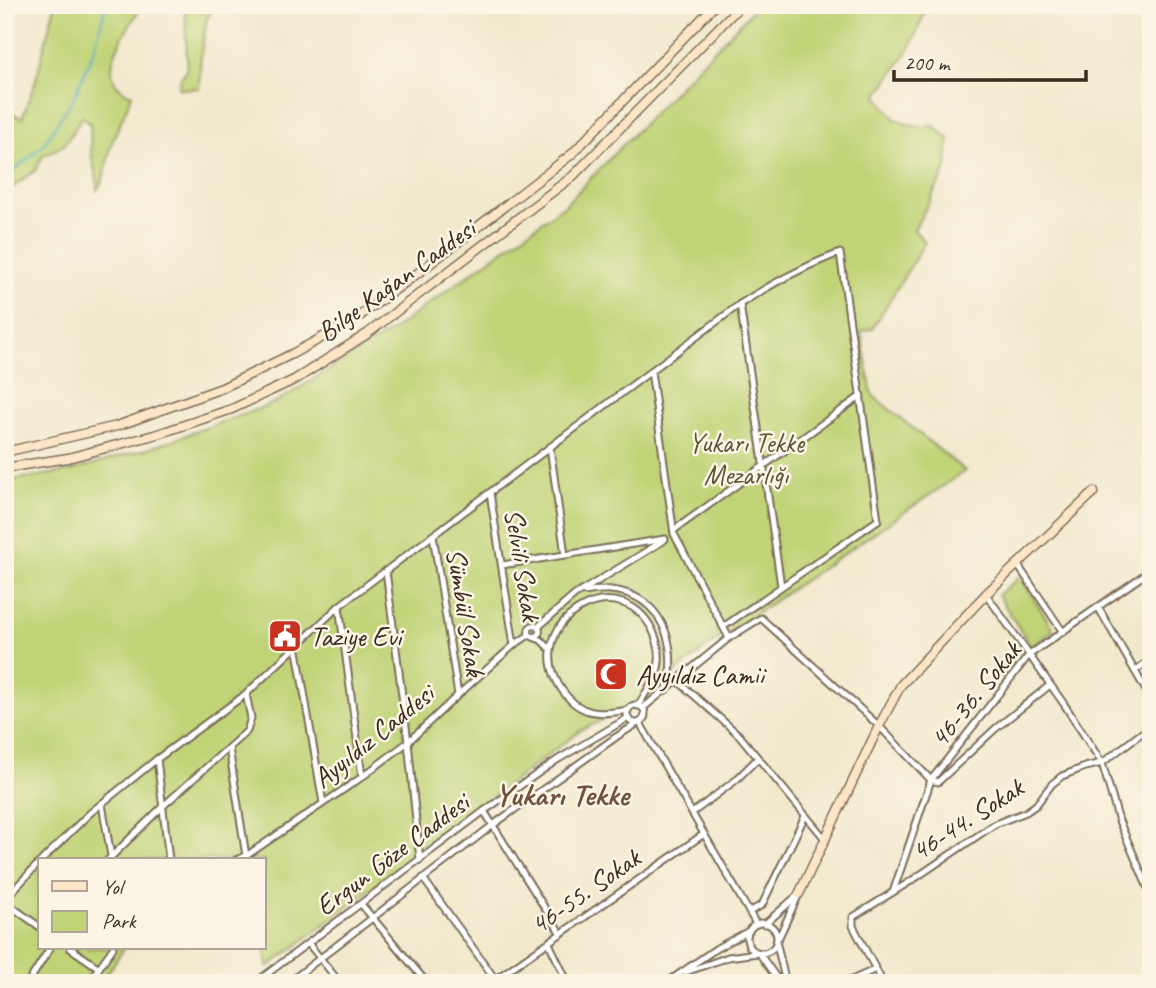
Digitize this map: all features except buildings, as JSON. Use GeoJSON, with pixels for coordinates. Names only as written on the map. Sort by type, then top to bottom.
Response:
{"type":"FeatureCollection","features":[{"type":"Feature","properties":{"kind":"main road","name":"Bilge Kağan Caddesi"},"geometry":{"type":"LineString","coordinates":[[5,452],[117,426],[222,388],[292,355],[354,320],[572,154],[715,5]]}},
{"type":"Feature","properties":{"kind":"main road","name":"Bilge Kağan Caddesi"},"geometry":{"type":"LineString","coordinates":[[5,468],[68,458],[158,435],[232,409],[308,372],[367,334],[573,176],[741,5]]}},
{"type":"Feature","properties":{"kind":"main road"},"geometry":{"type":"LineString","coordinates":[[799,894],[901,685],[986,594],[1094,492]]}},
{"type":"Feature","properties":{"kind":"street"},"geometry":{"type":"LineString","coordinates":[[44,858],[90,813],[157,759],[246,694],[339,606],[740,304],[787,275],[841,253],[878,520],[723,627]]}},
{"type":"Feature","properties":{"kind":"street"},"geometry":{"type":"LineString","coordinates":[[740,304],[781,586]]}},
{"type":"Feature","properties":{"kind":"street"},"geometry":{"type":"LineString","coordinates":[[651,371],[674,532],[729,638]]}},
{"type":"Feature","properties":{"kind":"street","name":"Ayyıldız Caddesi"},"geometry":{"type":"LineString","coordinates":[[241,858],[408,742],[514,645],[535,633],[581,592],[665,539],[861,396]]}},
{"type":"Feature","properties":{"kind":"street"},"geometry":{"type":"LineString","coordinates":[[550,447],[565,555]]}},
{"type":"Feature","properties":{"kind":"street","name":"Selvili Sokak"},"geometry":{"type":"LineString","coordinates":[[490,492],[514,645]]}},
{"type":"Feature","properties":{"kind":"street","name":"Sümbül Sokak"},"geometry":{"type":"LineString","coordinates":[[433,536],[458,695]]}},
{"type":"Feature","properties":{"kind":"street"},"geometry":{"type":"LineString","coordinates":[[502,565],[665,539]]}},
{"type":"Feature","properties":{"kind":"street"},"geometry":{"type":"LineString","coordinates":[[1017,564],[1063,632]]}},
{"type":"Feature","properties":{"kind":"street","name":"46-36. Sokak"},"geometry":{"type":"LineString","coordinates":[[893,892],[931,780],[1029,655],[1151,570]]}},
{"type":"Feature","properties":{"kind":"street"},"geometry":{"type":"LineString","coordinates":[[386,571],[420,860]]}},
{"type":"Feature","properties":{"kind":"street"},"geometry":{"type":"LineString","coordinates":[[581,592],[611,590],[630,594],[654,611],[670,644],[671,675],[667,690]]}},
{"type":"Feature","properties":{"kind":"street"},"geometry":{"type":"LineString","coordinates":[[986,594],[1085,734],[1102,763],[1119,821],[1151,895]]}},
{"type":"Feature","properties":{"kind":"street"},"geometry":{"type":"LineString","coordinates":[[551,652],[555,635],[567,617],[580,607],[598,601],[613,601],[637,611],[655,634],[659,660],[653,681],[640,707]]}},
{"type":"Feature","properties":{"kind":"street"},"geometry":{"type":"LineString","coordinates":[[339,606],[362,776]]}},
{"type":"Feature","properties":{"kind":"street"},"geometry":{"type":"LineString","coordinates":[[1098,607],[1151,699]]}},
{"type":"Feature","properties":{"kind":"street"},"geometry":{"type":"LineString","coordinates":[[535,633],[548,645],[553,673],[573,703],[602,714],[640,707],[667,690],[729,638],[761,618],[879,726],[931,780],[938,782],[995,729],[1051,685]]}},
{"type":"Feature","properties":{"kind":"street"},"geometry":{"type":"LineString","coordinates":[[535,633],[555,635]]}},
{"type":"Feature","properties":{"kind":"street"},"geometry":{"type":"LineString","coordinates":[[296,645],[323,803]]}},
{"type":"Feature","properties":{"kind":"street"},"geometry":{"type":"LineString","coordinates":[[1135,671],[1151,659]]}},
{"type":"Feature","properties":{"kind":"street"},"geometry":{"type":"LineString","coordinates":[[671,675],[739,735],[826,840]]}},
{"type":"Feature","properties":{"kind":"street"},"geometry":{"type":"LineString","coordinates":[[111,858],[162,807],[247,731],[250,725],[246,694]]}},
{"type":"Feature","properties":{"kind":"street"},"geometry":{"type":"LineString","coordinates":[[628,710],[628,718],[633,723],[639,723],[645,716],[640,707]]}},
{"type":"Feature","properties":{"kind":"street","name":"Ergun Göze Caddesi"},"geometry":{"type":"LineString","coordinates":[[256,983],[484,811],[557,760],[628,718]]}},
{"type":"Feature","properties":{"kind":"street"},"geometry":{"type":"LineString","coordinates":[[639,723],[756,924]]}},
{"type":"Feature","properties":{"kind":"street","name":"Ergun Göze Caddesi"},"geometry":{"type":"LineString","coordinates":[[288,983],[493,825],[639,723]]}},
{"type":"Feature","properties":{"kind":"street","name":"46-44. Sokak"},"geometry":{"type":"LineString","coordinates":[[876,969],[853,926],[853,917],[995,824],[1027,812],[1062,776],[1085,766],[1102,763],[1151,726]]}},
{"type":"Feature","properties":{"kind":"street"},"geometry":{"type":"LineString","coordinates":[[229,748],[246,856]]}},
{"type":"Feature","properties":{"kind":"street"},"geometry":{"type":"LineString","coordinates":[[570,752],[578,764]]}},
{"type":"Feature","properties":{"kind":"street"},"geometry":{"type":"LineString","coordinates":[[692,813],[736,780],[758,758]]}},
{"type":"Feature","properties":{"kind":"street"},"geometry":{"type":"LineString","coordinates":[[157,759],[169,858]]}},
{"type":"Feature","properties":{"kind":"street"},"geometry":{"type":"LineString","coordinates":[[557,760],[565,773]]}},
{"type":"Feature","properties":{"kind":"street"},"geometry":{"type":"LineString","coordinates":[[102,804],[110,858]]}},
{"type":"Feature","properties":{"kind":"street"},"geometry":{"type":"LineString","coordinates":[[484,811],[561,934]]}},
{"type":"Feature","properties":{"kind":"street"},"geometry":{"type":"LineString","coordinates":[[749,912],[762,905],[805,816]]}},
{"type":"Feature","properties":{"kind":"street","name":"46-55. Sokak"},"geometry":{"type":"LineString","coordinates":[[492,981],[704,834]]}},
{"type":"Feature","properties":{"kind":"street"},"geometry":{"type":"LineString","coordinates":[[38,864],[5,901],[38,926]]}},
{"type":"Feature","properties":{"kind":"street"},"geometry":{"type":"LineString","coordinates":[[423,878],[492,981]]}},
{"type":"Feature","properties":{"kind":"street"},"geometry":{"type":"LineString","coordinates":[[765,924],[799,894]]}},
{"type":"Feature","properties":{"kind":"street"},"geometry":{"type":"LineString","coordinates":[[676,976],[728,957],[770,951],[799,894]]}},
{"type":"Feature","properties":{"kind":"street"},"geometry":{"type":"LineString","coordinates":[[360,904],[427,983]]}},
{"type":"Feature","properties":{"kind":"street"},"geometry":{"type":"LineString","coordinates":[[666,983],[756,924],[765,924],[775,930],[786,983]]}},
{"type":"Feature","properties":{"kind":"street"},"geometry":{"type":"LineString","coordinates":[[749,931],[747,937],[750,948],[758,953],[780,983]]}},
{"type":"Feature","properties":{"kind":"street"},"geometry":{"type":"LineString","coordinates":[[308,943],[340,983]]}},
{"type":"Feature","properties":{"kind":"street"},"geometry":{"type":"LineString","coordinates":[[549,943],[568,983]]}},
{"type":"Feature","properties":{"kind":"street"},"geometry":{"type":"LineString","coordinates":[[28,983],[49,950]]}},
{"type":"Feature","properties":{"kind":"street"},"geometry":{"type":"LineString","coordinates":[[73,950],[99,968]]}},
{"type":"Feature","properties":{"kind":"street"},"geometry":{"type":"LineString","coordinates":[[88,983],[112,950]]}},
{"type":"Feature","properties":{"kind":"street"},"geometry":{"type":"LineString","coordinates":[[845,983],[876,969],[883,983]]}},
{"type":"Feature","properties":{"kind":"street"},"geometry":{"type":"LineString","coordinates":[[676,976],[680,983]]}},
{"type":"Feature","properties":{"kind":"green space"},"geometry":{"type":"Polygon","coordinates":[[[55,5],[142,5],[121,40],[112,66],[113,78],[119,88],[132,95],[112,142],[102,182],[97,190],[90,123],[82,117],[65,144],[42,157],[36,170],[12,188],[5,197],[5,110],[22,118],[35,83],[55,5]]]}},
{"type":"Feature","properties":{"kind":"green space"},"geometry":{"type":"Polygon","coordinates":[[[185,5],[215,5],[207,18],[199,88],[179,89],[187,61],[185,5]]]}},
{"type":"Feature","properties":{"kind":"green space","name":"Yukarı Tekke Mezarlığı"},"geometry":{"type":"Polygon","coordinates":[[[756,5],[928,5],[910,48],[877,96],[895,119],[913,126],[934,126],[949,139],[947,168],[914,230],[925,242],[873,328],[861,332],[872,395],[965,471],[718,639],[675,673],[652,697],[581,730],[268,967],[265,950],[266,858],[38,858],[38,950],[123,950],[101,983],[5,983],[5,481],[71,471],[153,447],[275,403],[390,332],[565,205],[756,5]]]}},
{"type":"Feature","properties":{"kind":"green space"},"geometry":{"type":"Polygon","coordinates":[[[1020,577],[1054,630],[1031,647],[998,595],[1020,577]]]}},
{"type":"Feature","properties":{"kind":"waterway"},"geometry":{"type":"LineString","coordinates":[[5,178],[42,147],[74,97],[94,50],[106,5]]}},
{"type":"Feature","properties":{"kind":"place","name":"Taziye Evi"},"geometry":{"type":"Point","coordinates":[285,636]}},
{"type":"Feature","properties":{"kind":"place","name":"Ayyıldız Camii"},"geometry":{"type":"Point","coordinates":[611,674]}},
{"type":"Feature","properties":{"kind":"district","name":"Yukarı Tekke"},"geometry":{"type":"Point","coordinates":[562,794]}}]}
